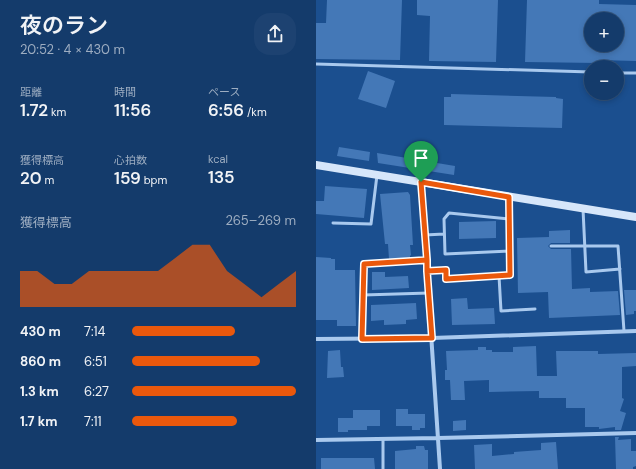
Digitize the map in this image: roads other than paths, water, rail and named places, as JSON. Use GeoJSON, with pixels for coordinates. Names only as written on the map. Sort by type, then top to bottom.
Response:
{"type":"FeatureCollection","features":[{"type":"Feature","properties":{"kind":"street"},"geometry":{"type":"LineString","coordinates":[[316,165],[636,217]]}},
{"type":"Feature","properties":{"kind":"street"},"geometry":{"type":"LineString","coordinates":[[421,182],[440,469]]}},
{"type":"Feature","properties":{"kind":"street"},"geometry":{"type":"LineString","coordinates":[[316,339],[432,338],[636,331]]}},
{"type":"Feature","properties":{"kind":"street"},"geometry":{"type":"LineString","coordinates":[[316,440],[636,433]]}},
{"type":"Feature","properties":{"kind":"lane"},"geometry":{"type":"LineString","coordinates":[[316,64],[584,72]]}},
{"type":"Feature","properties":{"kind":"lane"},"geometry":{"type":"LineString","coordinates":[[624,73],[636,73]]}},
{"type":"Feature","properties":{"kind":"lane"},"geometry":{"type":"LineString","coordinates":[[333,223],[371,224],[377,175]]}},
{"type":"Feature","properties":{"kind":"lane"},"geometry":{"type":"LineString","coordinates":[[427,271],[446,270],[446,279],[510,275],[509,197]]}},
{"type":"Feature","properties":{"kind":"lane"},"geometry":{"type":"LineString","coordinates":[[583,209],[586,272],[620,269]]}},
{"type":"Feature","properties":{"kind":"lane"},"geometry":{"type":"LineString","coordinates":[[509,219],[449,213],[444,219],[444,234],[445,254],[510,252]]}},
{"type":"Feature","properties":{"kind":"lane"},"geometry":{"type":"LineString","coordinates":[[425,235],[444,234]]}},
{"type":"Feature","properties":{"kind":"lane"},"geometry":{"type":"LineString","coordinates":[[551,246],[618,246],[624,332]]}},
{"type":"Feature","properties":{"kind":"lane"},"geometry":{"type":"LineString","coordinates":[[362,339],[364,264],[427,260]]}},
{"type":"Feature","properties":{"kind":"lane"},"geometry":{"type":"LineString","coordinates":[[498,276],[501,311],[536,309]]}},
{"type":"Feature","properties":{"kind":"lane"},"geometry":{"type":"LineString","coordinates":[[363,295],[429,293]]}},
{"type":"Feature","properties":{"kind":"lane"},"geometry":{"type":"LineString","coordinates":[[382,469],[383,439]]}}]}
